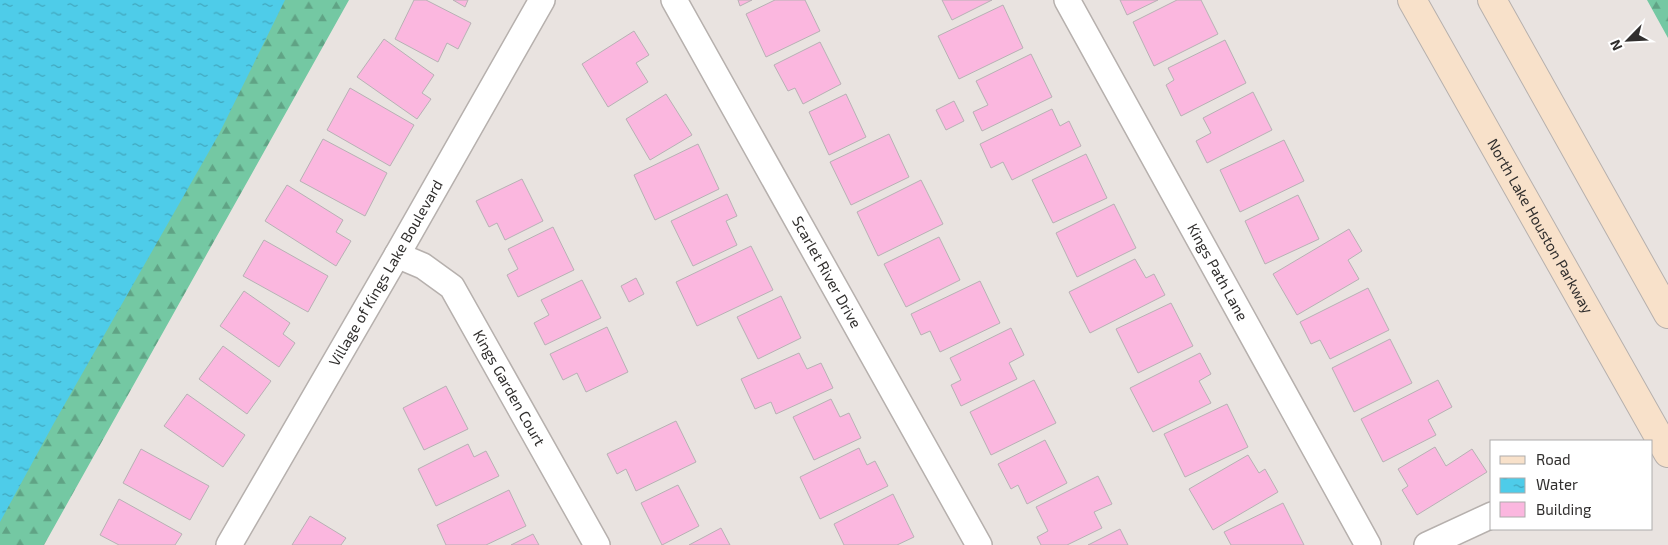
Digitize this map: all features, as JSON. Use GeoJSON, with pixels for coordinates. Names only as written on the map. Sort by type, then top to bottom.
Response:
{"type":"FeatureCollection","features":[{"type":"Feature","properties":{"kind":"main road","name":"North Lake Houston Parkway"},"geometry":{"type":"LineString","coordinates":[[1412,0],[1662,442]]}},
{"type":"Feature","properties":{"kind":"main road"},"geometry":{"type":"LineString","coordinates":[[1492,0],[1668,314]]}},
{"type":"Feature","properties":{"kind":"street","name":"Village of Kings Lake Boulevard"},"geometry":{"type":"LineString","coordinates":[[229,545],[398,255],[542,0]]}},
{"type":"Feature","properties":{"kind":"street","name":"Scarlet River Drive"},"geometry":{"type":"LineString","coordinates":[[674,0],[979,545]]}},
{"type":"Feature","properties":{"kind":"street","name":"Kings Path Lane"},"geometry":{"type":"LineString","coordinates":[[1066,0],[1368,545]]}},
{"type":"Feature","properties":{"kind":"street","name":"Kings Garden Court"},"geometry":{"type":"LineString","coordinates":[[398,255],[423,266],[452,287],[597,545]]}},
{"type":"Feature","properties":{"kind":"street"},"geometry":{"type":"LineString","coordinates":[[1427,545],[1490,517]]}},
{"type":"Feature","properties":{"kind":"green space"},"geometry":{"type":"Polygon","coordinates":[[[0,0],[349,0],[44,545],[0,545],[0,0]]]}},
{"type":"Feature","properties":{"kind":"green space"},"geometry":{"type":"Polygon","coordinates":[[[1647,0],[1668,0],[1668,38],[1647,0]]]}},
{"type":"Feature","properties":{"kind":"water"},"geometry":{"type":"Polygon","coordinates":[[[0,0],[285,0],[219,134],[54,423],[0,522],[0,0]]]}},
{"type":"Feature","properties":{"kind":"building"},"geometry":{"type":"Polygon","coordinates":[[[414,0],[426,0],[471,23],[458,49],[447,43],[438,62],[395,39],[414,0]]]}},
{"type":"Feature","properties":{"kind":"building"},"geometry":{"type":"Polygon","coordinates":[[[453,0],[468,0],[465,7],[453,0]]]}},
{"type":"Feature","properties":{"kind":"building"},"geometry":{"type":"Polygon","coordinates":[[[738,0],[752,0],[740,6],[738,0]]]}},
{"type":"Feature","properties":{"kind":"building"},"geometry":{"type":"Polygon","coordinates":[[[775,0],[805,0],[820,31],[766,57],[746,14],[775,0]]]}},
{"type":"Feature","properties":{"kind":"building"},"geometry":{"type":"Polygon","coordinates":[[[942,0],[992,0],[952,20],[942,0]]]}},
{"type":"Feature","properties":{"kind":"building"},"geometry":{"type":"Polygon","coordinates":[[[1120,0],[1158,0],[1127,15],[1120,0]]]}},
{"type":"Feature","properties":{"kind":"building"},"geometry":{"type":"Polygon","coordinates":[[[1177,0],[1201,0],[1218,34],[1154,66],[1133,22],[1177,0]]]}},
{"type":"Feature","properties":{"kind":"building"},"geometry":{"type":"Polygon","coordinates":[[[1003,5],[1023,48],[959,79],[938,36],[1003,5]]]}},
{"type":"Feature","properties":{"kind":"building"},"geometry":{"type":"Polygon","coordinates":[[[634,31],[649,55],[636,63],[648,82],[608,107],[582,64],[634,31]]]}},
{"type":"Feature","properties":{"kind":"building"},"geometry":{"type":"Polygon","coordinates":[[[384,39],[434,75],[422,93],[431,99],[417,119],[357,77],[384,39]]]}},
{"type":"Feature","properties":{"kind":"building"},"geometry":{"type":"Polygon","coordinates":[[[1225,40],[1246,83],[1181,116],[1166,85],[1174,80],[1168,68],[1225,40]]]}},
{"type":"Feature","properties":{"kind":"building"},"geometry":{"type":"Polygon","coordinates":[[[820,42],[841,84],[803,104],[795,88],[788,91],[774,65],[820,42]]]}},
{"type":"Feature","properties":{"kind":"building"},"geometry":{"type":"Polygon","coordinates":[[[1031,54],[1052,97],[982,131],[973,112],[988,105],[976,81],[1031,54]]]}},
{"type":"Feature","properties":{"kind":"building"},"geometry":{"type":"Polygon","coordinates":[[[350,88],[414,125],[390,166],[327,130],[350,88]]]}},
{"type":"Feature","properties":{"kind":"building"},"geometry":{"type":"Polygon","coordinates":[[[1253,92],[1272,130],[1207,163],[1196,141],[1211,133],[1203,118],[1253,92]]]}},
{"type":"Feature","properties":{"kind":"building"},"geometry":{"type":"Polygon","coordinates":[[[666,94],[692,135],[650,160],[626,119],[666,94]]]}},
{"type":"Feature","properties":{"kind":"building"},"geometry":{"type":"Polygon","coordinates":[[[846,94],[866,137],[829,155],[809,112],[846,94]]]}},
{"type":"Feature","properties":{"kind":"building"},"geometry":{"type":"Polygon","coordinates":[[[954,101],[964,121],[946,130],[936,110],[954,101]]]}},
{"type":"Feature","properties":{"kind":"building"},"geometry":{"type":"Polygon","coordinates":[[[1052,109],[1060,126],[1069,121],[1081,146],[1012,180],[1003,162],[991,168],[980,144],[1052,109]]]}},
{"type":"Feature","properties":{"kind":"building"},"geometry":{"type":"Polygon","coordinates":[[[889,134],[909,177],[851,205],[830,162],[889,134]]]}},
{"type":"Feature","properties":{"kind":"building"},"geometry":{"type":"Polygon","coordinates":[[[323,139],[387,173],[365,216],[300,181],[323,139]]]}},
{"type":"Feature","properties":{"kind":"building"},"geometry":{"type":"Polygon","coordinates":[[[1284,140],[1304,181],[1240,212],[1220,170],[1284,140]]]}},
{"type":"Feature","properties":{"kind":"building"},"geometry":{"type":"Polygon","coordinates":[[[698,144],[719,189],[655,220],[634,175],[698,144]]]}},
{"type":"Feature","properties":{"kind":"building"},"geometry":{"type":"Polygon","coordinates":[[[1086,154],[1107,198],[1053,223],[1032,180],[1086,154]]]}},
{"type":"Feature","properties":{"kind":"building"},"geometry":{"type":"Polygon","coordinates":[[[522,179],[543,221],[505,240],[497,223],[489,227],[476,201],[522,179]]]}},
{"type":"Feature","properties":{"kind":"building"},"geometry":{"type":"Polygon","coordinates":[[[921,180],[943,224],[878,256],[857,212],[921,180]]]}},
{"type":"Feature","properties":{"kind":"building"},"geometry":{"type":"Polygon","coordinates":[[[287,185],[343,220],[336,232],[351,241],[336,266],[265,221],[287,185]]]}},
{"type":"Feature","properties":{"kind":"building"},"geometry":{"type":"Polygon","coordinates":[[[727,194],[737,216],[726,221],[737,245],[693,266],[671,221],[727,194]]]}},
{"type":"Feature","properties":{"kind":"building"},"geometry":{"type":"Polygon","coordinates":[[[1298,195],[1319,239],[1265,264],[1245,221],[1298,195]]]}},
{"type":"Feature","properties":{"kind":"building"},"geometry":{"type":"Polygon","coordinates":[[[1114,204],[1136,248],[1077,277],[1056,233],[1114,204]]]}},
{"type":"Feature","properties":{"kind":"building"},"geometry":{"type":"Polygon","coordinates":[[[553,227],[574,270],[518,297],[507,275],[518,269],[508,249],[553,227]]]}},
{"type":"Feature","properties":{"kind":"building"},"geometry":{"type":"Polygon","coordinates":[[[1349,229],[1362,251],[1348,260],[1359,279],[1297,315],[1273,274],[1349,229]]]}},
{"type":"Feature","properties":{"kind":"building"},"geometry":{"type":"Polygon","coordinates":[[[939,237],[960,280],[906,307],[884,264],[939,237]]]}},
{"type":"Feature","properties":{"kind":"building"},"geometry":{"type":"Polygon","coordinates":[[[264,240],[328,276],[308,312],[243,276],[264,240]]]}},
{"type":"Feature","properties":{"kind":"building"},"geometry":{"type":"Polygon","coordinates":[[[751,246],[773,290],[697,326],[676,282],[751,246]]]}},
{"type":"Feature","properties":{"kind":"building"},"geometry":{"type":"Polygon","coordinates":[[[1135,259],[1146,278],[1154,274],[1165,295],[1090,333],[1069,292],[1135,259]]]}},
{"type":"Feature","properties":{"kind":"building"},"geometry":{"type":"Polygon","coordinates":[[[636,278],[644,294],[629,302],[621,286],[636,278]]]}},
{"type":"Feature","properties":{"kind":"building"},"geometry":{"type":"Polygon","coordinates":[[[582,280],[601,318],[545,345],[534,323],[549,315],[541,300],[582,280]]]}},
{"type":"Feature","properties":{"kind":"building"},"geometry":{"type":"Polygon","coordinates":[[[980,281],[1000,323],[940,352],[930,331],[921,335],[911,314],[980,281]]]}},
{"type":"Feature","properties":{"kind":"building"},"geometry":{"type":"Polygon","coordinates":[[[1368,288],[1389,330],[1330,359],[1320,340],[1311,344],[1300,322],[1368,288]]]}},
{"type":"Feature","properties":{"kind":"building"},"geometry":{"type":"Polygon","coordinates":[[[244,291],[290,323],[283,334],[295,343],[279,367],[220,326],[244,291]]]}},
{"type":"Feature","properties":{"kind":"building"},"geometry":{"type":"Polygon","coordinates":[[[781,296],[801,338],[758,359],[737,317],[781,296]]]}},
{"type":"Feature","properties":{"kind":"building"},"geometry":{"type":"Polygon","coordinates":[[[1171,303],[1193,346],[1138,373],[1116,329],[1171,303]]]}},
{"type":"Feature","properties":{"kind":"building"},"geometry":{"type":"Polygon","coordinates":[[[607,327],[628,372],[586,392],[577,373],[563,380],[550,354],[607,327]]]}},
{"type":"Feature","properties":{"kind":"building"},"geometry":{"type":"Polygon","coordinates":[[[1011,328],[1024,355],[1009,363],[1017,379],[961,406],[951,385],[961,380],[950,358],[1011,328]]]}},
{"type":"Feature","properties":{"kind":"building"},"geometry":{"type":"Polygon","coordinates":[[[1390,339],[1412,383],[1354,412],[1332,368],[1390,339]]]}},
{"type":"Feature","properties":{"kind":"building"},"geometry":{"type":"Polygon","coordinates":[[[223,346],[271,381],[247,414],[199,379],[223,346]]]}},
{"type":"Feature","properties":{"kind":"building"},"geometry":{"type":"Polygon","coordinates":[[[799,353],[807,369],[821,363],[833,388],[776,414],[771,402],[755,409],[741,379],[799,353]]]}},
{"type":"Feature","properties":{"kind":"building"},"geometry":{"type":"Polygon","coordinates":[[[1200,353],[1211,374],[1199,381],[1211,403],[1153,432],[1130,388],[1200,353]]]}},
{"type":"Feature","properties":{"kind":"building"},"geometry":{"type":"Polygon","coordinates":[[[1034,380],[1056,423],[991,455],[970,412],[1034,380]]]}},
{"type":"Feature","properties":{"kind":"building"},"geometry":{"type":"Polygon","coordinates":[[[1438,380],[1452,407],[1428,420],[1436,435],[1383,462],[1361,419],[1438,380]]]}},
{"type":"Feature","properties":{"kind":"building"},"geometry":{"type":"Polygon","coordinates":[[[446,386],[468,429],[424,450],[403,408],[446,386]]]}},
{"type":"Feature","properties":{"kind":"building"},"geometry":{"type":"Polygon","coordinates":[[[187,394],[245,435],[223,467],[164,426],[187,394]]]}},
{"type":"Feature","properties":{"kind":"building"},"geometry":{"type":"Polygon","coordinates":[[[831,399],[840,417],[849,413],[861,438],[814,460],[793,417],[831,399]]]}},
{"type":"Feature","properties":{"kind":"building"},"geometry":{"type":"Polygon","coordinates":[[[1227,404],[1248,447],[1185,477],[1164,434],[1227,404]]]}},
{"type":"Feature","properties":{"kind":"building"},"geometry":{"type":"Polygon","coordinates":[[[676,421],[696,462],[636,491],[626,469],[617,474],[607,454],[676,421]]]}},
{"type":"Feature","properties":{"kind":"building"},"geometry":{"type":"Polygon","coordinates":[[[1045,440],[1067,483],[1027,504],[1018,485],[1011,489],[998,464],[1045,440]]]}},
{"type":"Feature","properties":{"kind":"building"},"geometry":{"type":"Polygon","coordinates":[[[468,444],[474,457],[486,451],[499,476],[436,506],[418,469],[468,444]]]}},
{"type":"Feature","properties":{"kind":"building"},"geometry":{"type":"Polygon","coordinates":[[[1435,447],[1446,466],[1472,449],[1487,472],[1417,515],[1402,490],[1408,486],[1398,469],[1435,447]]]}},
{"type":"Feature","properties":{"kind":"building"},"geometry":{"type":"Polygon","coordinates":[[[859,448],[867,465],[875,461],[888,486],[820,519],[800,477],[859,448]]]}},
{"type":"Feature","properties":{"kind":"building"},"geometry":{"type":"Polygon","coordinates":[[[141,449],[209,486],[190,520],[123,483],[141,449]]]}},
{"type":"Feature","properties":{"kind":"building"},"geometry":{"type":"Polygon","coordinates":[[[1248,455],[1259,473],[1265,469],[1278,492],[1213,530],[1189,489],[1248,455]]]}},
{"type":"Feature","properties":{"kind":"building"},"geometry":{"type":"Polygon","coordinates":[[[1098,476],[1112,504],[1094,512],[1102,528],[1067,545],[1041,545],[1037,537],[1048,531],[1036,507],[1098,476]]]}},
{"type":"Feature","properties":{"kind":"building"},"geometry":{"type":"Polygon","coordinates":[[[678,485],[699,526],[662,545],[641,503],[678,485]]]}},
{"type":"Feature","properties":{"kind":"building"},"geometry":{"type":"Polygon","coordinates":[[[509,490],[526,526],[486,545],[446,545],[437,525],[509,490]]]}},
{"type":"Feature","properties":{"kind":"building"},"geometry":{"type":"Polygon","coordinates":[[[893,494],[914,537],[897,545],[844,545],[834,524],[893,494]]]}},
{"type":"Feature","properties":{"kind":"building"},"geometry":{"type":"Polygon","coordinates":[[[119,499],[182,534],[175,545],[119,545],[100,535],[119,499]]]}},
{"type":"Feature","properties":{"kind":"building"},"geometry":{"type":"Polygon","coordinates":[[[1283,503],[1304,545],[1231,545],[1224,532],[1283,503]]]}},
{"type":"Feature","properties":{"kind":"building"},"geometry":{"type":"Polygon","coordinates":[[[310,516],[346,538],[341,545],[292,545],[310,516]]]}},
{"type":"Feature","properties":{"kind":"building"},"geometry":{"type":"Polygon","coordinates":[[[721,528],[730,545],[689,545],[721,528]]]}},
{"type":"Feature","properties":{"kind":"building"},"geometry":{"type":"Polygon","coordinates":[[[1120,529],[1128,545],[1088,545],[1120,529]]]}},
{"type":"Feature","properties":{"kind":"building"},"geometry":{"type":"Polygon","coordinates":[[[533,534],[539,545],[511,545],[533,534]]]}}]}
